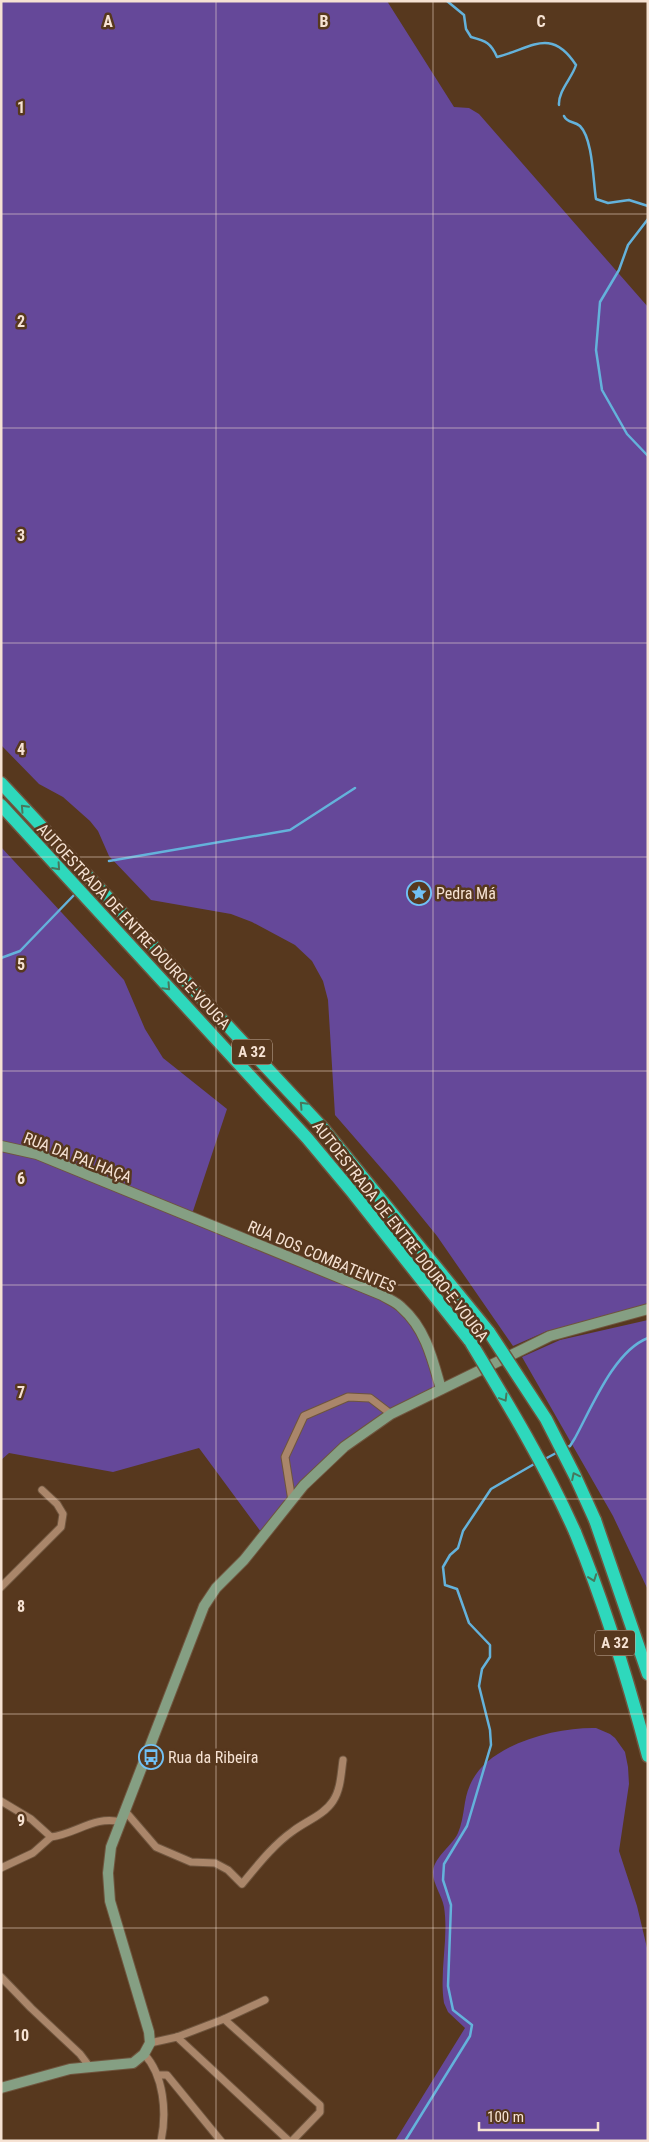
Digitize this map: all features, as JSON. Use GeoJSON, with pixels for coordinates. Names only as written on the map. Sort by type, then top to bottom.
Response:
{"type":"FeatureCollection","features":[{"type":"Feature","properties":{"kind":"highway","name":"AUTOESTRADA DE ENTRE DOURO-E-VOUGA"},"geometry":{"type":"LineString","coordinates":[[1,783],[322,1126],[489,1332],[546,1420],[575,1476],[595,1520],[648,1674]]}},
{"type":"Feature","properties":{"kind":"highway","name":"AUTOESTRADA DE ENTRE DOURO-E-VOUGA"},"geometry":{"type":"LineString","coordinates":[[1,805],[307,1138],[353,1192],[470,1341],[528,1438],[554,1486],[575,1532],[592,1574],[614,1640],[632,1696],[648,1756]]}},
{"type":"Feature","properties":{"kind":"main road","name":"RUA DA PALHAÇA"},"geometry":{"type":"LineString","coordinates":[[1,1146],[37,1154],[144,1198]]}},
{"type":"Feature","properties":{"kind":"main road","name":"RUA DOS COMBATENTES"},"geometry":{"type":"LineString","coordinates":[[144,1198],[382,1295],[402,1307],[418,1326],[430,1352],[441,1389]]}},
{"type":"Feature","properties":{"kind":"main road"},"geometry":{"type":"LineString","coordinates":[[1,2088],[51,2073],[89,2066],[133,2063],[144,2054],[150,2043],[149,2032],[110,1901],[108,1873],[110,1856],[125,1811],[204,1606],[216,1588],[244,1560],[304,1485],[344,1447],[391,1414],[550,1336],[648,1309]]}},
{"type":"Feature","properties":{"kind":"street"},"geometry":{"type":"LineString","coordinates":[[292,1501],[285,1457],[304,1416],[348,1397],[370,1398],[391,1414]]}},
{"type":"Feature","properties":{"kind":"street"},"geometry":{"type":"LineString","coordinates":[[1,1587],[61,1527],[63,1514],[58,1504],[42,1490]]}},
{"type":"Feature","properties":{"kind":"street"},"geometry":{"type":"LineString","coordinates":[[125,1811],[156,1847],[191,1862],[215,1863],[228,1870],[242,1884],[264,1858],[292,1831],[327,1808],[334,1800],[339,1786],[343,1760]]}},
{"type":"Feature","properties":{"kind":"street"},"geometry":{"type":"LineString","coordinates":[[1,1801],[31,1818],[51,1837]]}},
{"type":"Feature","properties":{"kind":"street"},"geometry":{"type":"LineString","coordinates":[[2,1869],[33,1853],[51,1837],[63,1836],[89,1824],[110,1819],[121,1822]]}},
{"type":"Feature","properties":{"kind":"street"},"geometry":{"type":"LineString","coordinates":[[1,1976],[31,2008],[80,2054],[89,2066]]}},
{"type":"Feature","properties":{"kind":"street"},"geometry":{"type":"LineString","coordinates":[[150,2043],[177,2037],[224,2019],[265,2000]]}},
{"type":"Feature","properties":{"kind":"street"},"geometry":{"type":"LineString","coordinates":[[177,2037],[290,2141],[320,2112],[320,2105],[224,2019]]}},
{"type":"Feature","properties":{"kind":"street"},"geometry":{"type":"LineString","coordinates":[[144,2054],[153,2063],[159,2075],[162,2094],[161,2141]]}},
{"type":"Feature","properties":{"kind":"street"},"geometry":{"type":"LineString","coordinates":[[159,2075],[167,2075],[221,2141]]}},
{"type":"Feature","properties":{"kind":"shaded area"},"geometry":{"type":"Polygon","coordinates":[[[1,1],[387,1],[454,107],[469,108],[479,114],[648,307],[648,1304],[613,1315],[547,1331],[513,1346],[437,1236],[335,1115],[328,1000],[323,981],[312,961],[295,945],[252,922],[231,914],[151,900],[109,856],[98,831],[90,821],[63,797],[39,784],[1,745],[1,1]]]}},
{"type":"Feature","properties":{"kind":"shaded area"},"geometry":{"type":"Polygon","coordinates":[[[1,847],[124,980],[145,1029],[163,1058],[227,1109],[190,1220],[382,1295],[418,1326],[441,1389],[344,1447],[264,1536],[199,1448],[113,1472],[9,1453],[1,1460],[1,847]]]}},
{"type":"Feature","properties":{"kind":"shaded area"},"geometry":{"type":"Polygon","coordinates":[[[648,1320],[648,1590],[613,1516],[522,1357],[560,1340],[648,1320]]]}},
{"type":"Feature","properties":{"kind":"shaded area"},"geometry":{"type":"Polygon","coordinates":[[[596,1728],[615,1738],[625,1752],[628,1767],[629,1784],[619,1851],[637,1906],[648,1952],[648,2141],[395,2141],[465,2028],[448,2012],[444,2003],[444,1907],[434,1880],[433,1871],[440,1856],[458,1833],[470,1785],[479,1771],[491,1759],[524,1741],[562,1731],[596,1728]]]}},
{"type":"Feature","properties":{"kind":"waterway"},"geometry":{"type":"LineString","coordinates":[[447,1],[464,15],[466,29],[471,37],[487,43],[497,57],[540,43],[558,46],[567,53],[576,65],[563,90],[559,105]]}},
{"type":"Feature","properties":{"kind":"waterway"},"geometry":{"type":"LineString","coordinates":[[564,116],[567,120],[580,126],[588,140],[596,199],[608,203],[629,200],[648,206]]}},
{"type":"Feature","properties":{"kind":"waterway"},"geometry":{"type":"LineString","coordinates":[[648,219],[628,245],[619,270],[600,302],[596,350],[602,390],[627,434],[648,456]]}},
{"type":"Feature","properties":{"kind":"waterway"},"geometry":{"type":"LineString","coordinates":[[109,861],[290,830],[355,788]]}},
{"type":"Feature","properties":{"kind":"waterway"},"geometry":{"type":"LineString","coordinates":[[1,958],[20,951],[75,894]]}},
{"type":"Feature","properties":{"kind":"waterway"},"geometry":{"type":"LineString","coordinates":[[565,1448],[570,1446],[575,1438],[614,1367],[636,1345],[648,1338]]}},
{"type":"Feature","properties":{"kind":"waterway"},"geometry":{"type":"LineString","coordinates":[[543,1460],[558,1452]]}},
{"type":"Feature","properties":{"kind":"waterway"},"geometry":{"type":"LineString","coordinates":[[405,2141],[470,2036],[472,2025],[453,2010],[448,1986],[451,1905],[443,1880],[444,1864],[467,1826],[491,1745],[490,1730],[479,1686],[482,1669],[490,1657],[490,1645],[469,1623],[457,1589],[445,1585],[443,1567],[450,1555],[458,1548],[463,1531],[491,1489],[536,1463]]}},
{"type":"Feature","properties":{"kind":"place","name":"Pedra Má"},"geometry":{"type":"Point","coordinates":[419,893]}},
{"type":"Feature","properties":{"kind":"place","name":"Rua da Ribeira"},"geometry":{"type":"Point","coordinates":[151,1757]}}]}
